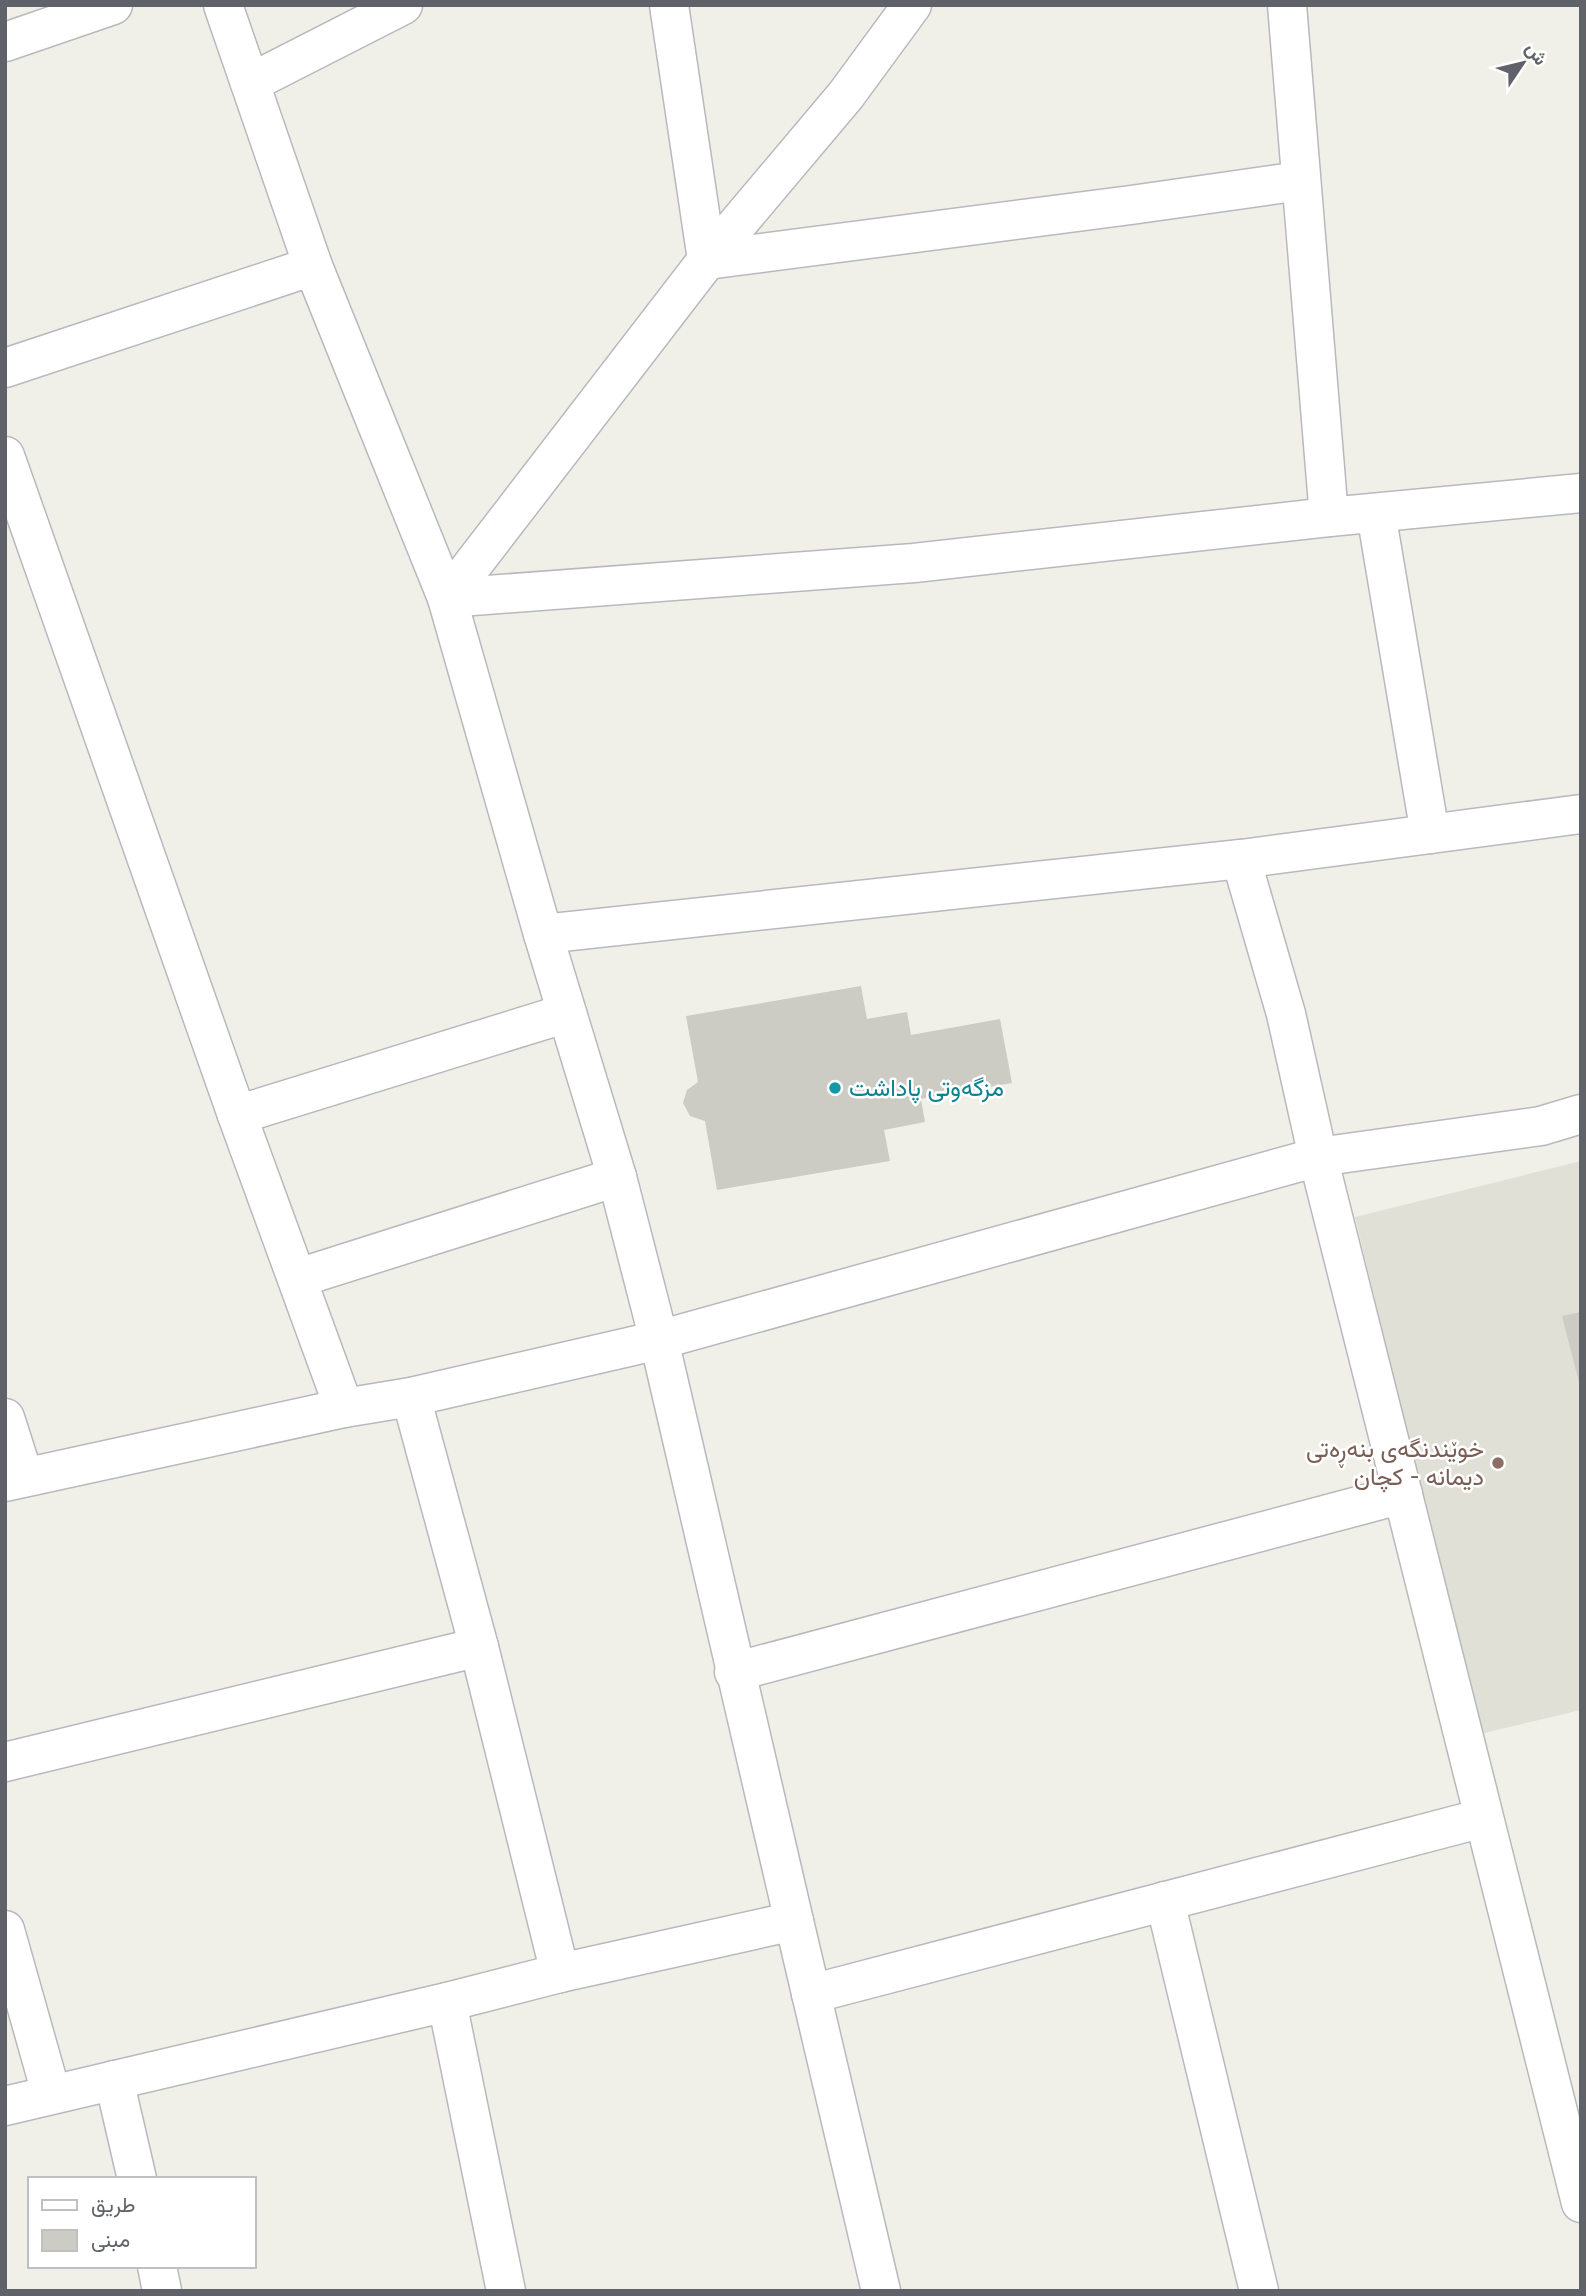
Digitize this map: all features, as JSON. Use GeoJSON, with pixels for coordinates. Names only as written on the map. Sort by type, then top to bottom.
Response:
{"type":"FeatureCollection","features":[{"type":"Feature","properties":{"kind":"street"},"geometry":{"type":"LineString","coordinates":[[5,42],[113,5]]}},
{"type":"Feature","properties":{"kind":"street"},"geometry":{"type":"LineString","coordinates":[[223,5],[313,266],[447,598],[543,934],[617,1177],[659,1340],[734,1672],[881,2291]]}},
{"type":"Feature","properties":{"kind":"street"},"geometry":{"type":"LineString","coordinates":[[250,83],[403,5]]}},
{"type":"Feature","properties":{"kind":"street"},"geometry":{"type":"LineString","coordinates":[[668,5],[706,260]]}},
{"type":"Feature","properties":{"kind":"street"},"geometry":{"type":"LineString","coordinates":[[447,598],[706,260],[846,94],[912,5]]}},
{"type":"Feature","properties":{"kind":"street"},"geometry":{"type":"LineString","coordinates":[[1287,5],[1329,517]]}},
{"type":"Feature","properties":{"kind":"street"},"geometry":{"type":"LineString","coordinates":[[706,260],[1300,181]]}},
{"type":"Feature","properties":{"kind":"street"},"geometry":{"type":"LineString","coordinates":[[5,368],[313,266]]}},
{"type":"Feature","properties":{"kind":"street"},"geometry":{"type":"LineString","coordinates":[[5,456],[237,1115],[344,1408]]}},
{"type":"Feature","properties":{"kind":"street"},"geometry":{"type":"LineString","coordinates":[[447,598],[915,564],[1329,517],[1581,493]]}},
{"type":"Feature","properties":{"kind":"street"},"geometry":{"type":"LineString","coordinates":[[1376,513],[1430,834]]}},
{"type":"Feature","properties":{"kind":"street"},"geometry":{"type":"LineString","coordinates":[[543,934],[1241,859],[1581,814]]}},
{"type":"Feature","properties":{"kind":"street"},"geometry":{"type":"LineString","coordinates":[[1241,859],[1286,1014],[1318,1157],[1483,1818],[1576,2163],[1581,2203]]}},
{"type":"Feature","properties":{"kind":"street"},"geometry":{"type":"LineString","coordinates":[[237,1115],[567,1013]]}},
{"type":"Feature","properties":{"kind":"street"},"geometry":{"type":"LineString","coordinates":[[5,1418],[15,1479],[411,1396],[659,1340],[1318,1157],[1541,1126],[1581,1114]]}},
{"type":"Feature","properties":{"kind":"street"},"geometry":{"type":"LineString","coordinates":[[298,1278],[617,1177]]}},
{"type":"Feature","properties":{"kind":"street"},"geometry":{"type":"LineString","coordinates":[[411,1396],[479,1647],[561,1973]]}},
{"type":"Feature","properties":{"kind":"street"},"geometry":{"type":"LineString","coordinates":[[734,1672],[1403,1494]]}},
{"type":"Feature","properties":{"kind":"street"},"geometry":{"type":"LineString","coordinates":[[5,1762],[479,1647]]}},
{"type":"Feature","properties":{"kind":"street"},"geometry":{"type":"LineString","coordinates":[[811,1994],[1483,1818]]}},
{"type":"Feature","properties":{"kind":"street"},"geometry":{"type":"LineString","coordinates":[[1165,1901],[1259,2291]]}},
{"type":"Feature","properties":{"kind":"street"},"geometry":{"type":"LineString","coordinates":[[5,2106],[561,1973],[794,1921]]}},
{"type":"Feature","properties":{"kind":"street"},"geometry":{"type":"LineString","coordinates":[[5,1930],[51,2093]]}},
{"type":"Feature","properties":{"kind":"street"},"geometry":{"type":"LineString","coordinates":[[447,2002],[506,2291]]}},
{"type":"Feature","properties":{"kind":"street"},"geometry":{"type":"LineString","coordinates":[[114,2080],[137,2177]]}},
{"type":"Feature","properties":{"kind":"street"},"geometry":{"type":"LineString","coordinates":[[157,2268],[162,2291]]}},
{"type":"Feature","properties":{"kind":"shaded area","name":"خوێندنگەی بنەڕەتی دیمانە - کچان"},"geometry":{"type":"Polygon","coordinates":[[[1581,1161],[1581,1710],[1480,1734],[1355,1217],[1581,1161]]]}},
{"type":"Feature","properties":{"kind":"building","name":"مزگەوتی پاداشت"},"geometry":{"type":"Polygon","coordinates":[[[861,986],[867,1019],[907,1012],[911,1035],[1000,1019],[1012,1083],[921,1099],[925,1122],[884,1130],[890,1161],[717,1190],[705,1121],[690,1116],[683,1103],[687,1090],[698,1082],[686,1016],[861,986]]]}},
{"type":"Feature","properties":{"kind":"building"},"geometry":{"type":"Polygon","coordinates":[[[1581,1312],[1581,1386],[1580,1386],[1562,1316],[1581,1312]]]}},
{"type":"Feature","properties":{"kind":"place","name":"مزگەوتی پاداشت"},"geometry":{"type":"Point","coordinates":[835,1088]}},
{"type":"Feature","properties":{"kind":"place","name":"خوێندنگەی بنەڕەتی دیمانە - کچان"},"geometry":{"type":"Point","coordinates":[1498,1463]}}]}
